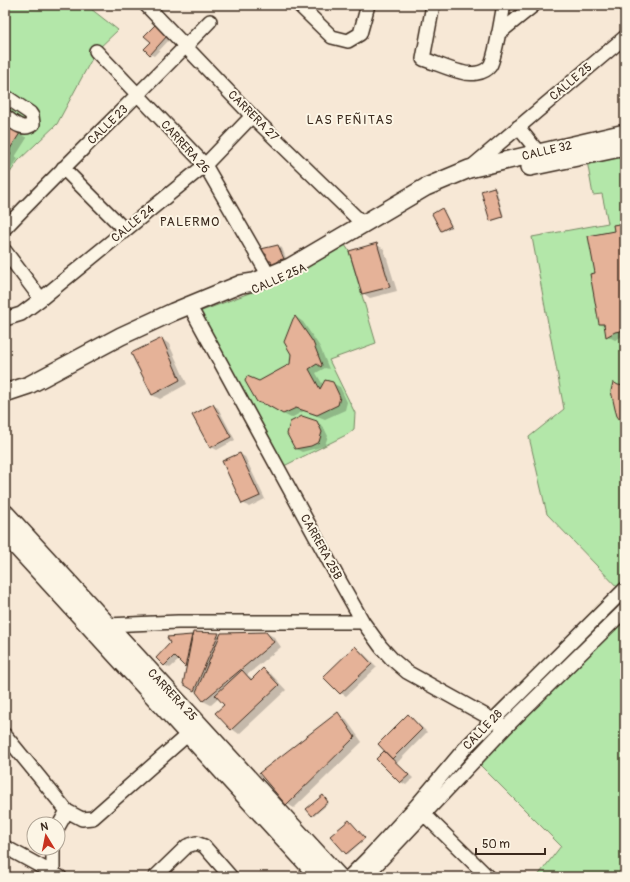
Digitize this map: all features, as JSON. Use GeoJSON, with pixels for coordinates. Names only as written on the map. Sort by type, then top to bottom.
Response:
{"type":"FeatureCollection","features":[{"type":"Feature","properties":{"kind":"main road","name":"CALLE 32"},"geometry":{"type":"LineString","coordinates":[[541,159],[625,133]]}},
{"type":"Feature","properties":{"kind":"main road","name":"CALLE 32"},"geometry":{"type":"LineString","coordinates":[[469,169],[625,147]]}},
{"type":"Feature","properties":{"kind":"main road","name":"CALLE 25A"},"geometry":{"type":"LineString","coordinates":[[5,403],[18,400],[48,387],[125,345],[194,314],[294,275],[379,226],[453,186],[541,159]]}},
{"type":"Feature","properties":{"kind":"main road","name":"CALLE 25A"},"geometry":{"type":"LineString","coordinates":[[5,393],[29,385],[160,317],[241,284],[262,279],[290,267],[426,187],[469,169]]}},
{"type":"Feature","properties":{"kind":"main road"},"geometry":{"type":"LineString","coordinates":[[194,314],[192,311],[195,308],[262,279]]}},
{"type":"Feature","properties":{"kind":"main road","name":"CARRERA 25"},"geometry":{"type":"LineString","coordinates":[[5,513],[107,625],[319,877]]}},
{"type":"Feature","properties":{"kind":"main road","name":"CARRERA 25"},"geometry":{"type":"LineString","coordinates":[[5,534],[193,729],[339,877]]}},
{"type":"Feature","properties":{"kind":"street","name":"CARRERA 27"},"geometry":{"type":"LineString","coordinates":[[146,5],[252,116],[363,224]]}},
{"type":"Feature","properties":{"kind":"street"},"geometry":{"type":"LineString","coordinates":[[299,5],[332,37],[348,41],[360,34],[368,5]]}},
{"type":"Feature","properties":{"kind":"street"},"geometry":{"type":"LineString","coordinates":[[433,5],[423,59],[462,73],[473,74],[484,71],[490,66],[504,5]]}},
{"type":"Feature","properties":{"kind":"street"},"geometry":{"type":"LineString","coordinates":[[498,34],[534,5]]}},
{"type":"Feature","properties":{"kind":"street","name":"CALLE 23"},"geometry":{"type":"LineString","coordinates":[[5,228],[62,168],[138,96],[210,21]]}},
{"type":"Feature","properties":{"kind":"street","name":"CALLE 25"},"geometry":{"type":"LineString","coordinates":[[469,169],[625,37]]}},
{"type":"Feature","properties":{"kind":"street","name":"CARRERA 26"},"geometry":{"type":"LineString","coordinates":[[96,51],[205,165],[262,279]]}},
{"type":"Feature","properties":{"kind":"street"},"geometry":{"type":"LineString","coordinates":[[5,96],[30,113],[33,124],[29,127],[23,127],[5,116]]}},
{"type":"Feature","properties":{"kind":"street","name":"CALLE 24"},"geometry":{"type":"LineString","coordinates":[[5,319],[21,314],[41,299],[205,165],[252,116]]}},
{"type":"Feature","properties":{"kind":"street"},"geometry":{"type":"LineString","coordinates":[[518,127],[541,159]]}},
{"type":"Feature","properties":{"kind":"street"},"geometry":{"type":"LineString","coordinates":[[62,168],[125,230]]}},
{"type":"Feature","properties":{"kind":"street"},"geometry":{"type":"LineString","coordinates":[[5,251],[41,299]]}},
{"type":"Feature","properties":{"kind":"street","name":"CARRERA 25B"},"geometry":{"type":"LineString","coordinates":[[194,314],[363,622],[381,647],[407,672],[506,727]]}},
{"type":"Feature","properties":{"kind":"street","name":"CALLE 28"},"geometry":{"type":"LineString","coordinates":[[349,877],[369,858],[416,806],[465,748],[625,589]]}},
{"type":"Feature","properties":{"kind":"street","name":"CALLE 28"},"geometry":{"type":"LineString","coordinates":[[365,877],[425,815],[506,727],[625,610]]}},
{"type":"Feature","properties":{"kind":"street"},"geometry":{"type":"LineString","coordinates":[[107,625],[126,623],[209,621],[363,622]]}},
{"type":"Feature","properties":{"kind":"street"},"geometry":{"type":"LineString","coordinates":[[6,739],[67,812],[82,819],[94,818],[193,729]]}},
{"type":"Feature","properties":{"kind":"street"},"geometry":{"type":"LineString","coordinates":[[65,816],[67,812]]}},
{"type":"Feature","properties":{"kind":"street"},"geometry":{"type":"LineString","coordinates":[[425,815],[488,877]]}},
{"type":"Feature","properties":{"kind":"street"},"geometry":{"type":"LineString","coordinates":[[155,877],[187,846],[196,843],[204,846],[231,877]]}},
{"type":"Feature","properties":{"kind":"street"},"geometry":{"type":"LineString","coordinates":[[5,847],[57,875]]}},
{"type":"Feature","properties":{"kind":"street"},"geometry":{"type":"LineString","coordinates":[[54,856],[57,875]]}},
{"type":"Feature","properties":{"kind":"green space"},"geometry":{"type":"Polygon","coordinates":[[[5,5],[86,5],[118,30],[96,51],[57,124],[18,161],[5,180],[5,5]]]}},
{"type":"Feature","properties":{"kind":"green space"},"geometry":{"type":"Polygon","coordinates":[[[625,147],[625,589],[622,592],[547,514],[529,437],[564,409],[532,237],[608,223],[602,194],[593,195],[586,155],[625,147]]]}},
{"type":"Feature","properties":{"kind":"green space"},"geometry":{"type":"Polygon","coordinates":[[[345,245],[349,251],[376,343],[329,360],[355,413],[354,429],[348,434],[278,469],[194,314],[294,275],[345,245]]]}},
{"type":"Feature","properties":{"kind":"green space"},"geometry":{"type":"Polygon","coordinates":[[[625,610],[625,877],[537,877],[561,846],[475,760],[625,610]]]}},
{"type":"Feature","properties":{"kind":"building"},"geometry":{"type":"Polygon","coordinates":[[[155,25],[167,36],[150,55],[144,49],[151,42],[144,36],[155,25]]]}},
{"type":"Feature","properties":{"kind":"building"},"geometry":{"type":"Polygon","coordinates":[[[5,124],[20,133],[8,152],[11,154],[5,162],[5,124]]]}},
{"type":"Feature","properties":{"kind":"building"},"geometry":{"type":"Polygon","coordinates":[[[494,187],[503,217],[490,221],[481,191],[494,187]]]}},
{"type":"Feature","properties":{"kind":"building"},"geometry":{"type":"Polygon","coordinates":[[[442,208],[451,226],[441,231],[432,214],[442,208]]]}},
{"type":"Feature","properties":{"kind":"building"},"geometry":{"type":"Polygon","coordinates":[[[625,223],[625,330],[615,332],[606,337],[604,324],[599,324],[590,274],[595,273],[588,236],[614,231],[613,225],[625,223]]]}},
{"type":"Feature","properties":{"kind":"building"},"geometry":{"type":"Polygon","coordinates":[[[377,243],[390,287],[362,294],[349,251],[377,243]]]}},
{"type":"Feature","properties":{"kind":"building"},"geometry":{"type":"Polygon","coordinates":[[[278,245],[284,259],[278,260],[278,265],[272,266],[271,261],[267,261],[266,254],[262,255],[261,249],[278,245]]]}},
{"type":"Feature","properties":{"kind":"building"},"geometry":{"type":"Polygon","coordinates":[[[295,316],[313,342],[322,365],[321,367],[317,364],[309,369],[320,389],[325,380],[333,382],[340,397],[338,405],[317,415],[296,408],[283,414],[267,405],[257,402],[245,381],[247,376],[259,381],[290,364],[291,354],[284,342],[295,316]]]}},
{"type":"Feature","properties":{"kind":"building"},"geometry":{"type":"Polygon","coordinates":[[[162,338],[180,380],[152,395],[131,353],[162,338]]]}},
{"type":"Feature","properties":{"kind":"building"},"geometry":{"type":"Polygon","coordinates":[[[613,382],[618,385],[625,386],[625,427],[617,416],[615,409],[611,391],[613,382]]]}},
{"type":"Feature","properties":{"kind":"building"},"geometry":{"type":"Polygon","coordinates":[[[213,404],[231,437],[210,448],[192,415],[213,404]]]}},
{"type":"Feature","properties":{"kind":"building"},"geometry":{"type":"Polygon","coordinates":[[[302,416],[317,421],[322,432],[319,442],[311,446],[295,449],[287,434],[290,422],[302,416]]]}},
{"type":"Feature","properties":{"kind":"building"},"geometry":{"type":"Polygon","coordinates":[[[240,453],[260,496],[242,504],[222,461],[240,453]]]}},
{"type":"Feature","properties":{"kind":"building"},"geometry":{"type":"Polygon","coordinates":[[[193,632],[219,633],[194,691],[183,684],[193,632]]]}},
{"type":"Feature","properties":{"kind":"building"},"geometry":{"type":"Polygon","coordinates":[[[266,632],[274,642],[203,701],[196,692],[221,633],[266,632]]]}},
{"type":"Feature","properties":{"kind":"building"},"geometry":{"type":"Polygon","coordinates":[[[192,635],[185,667],[174,656],[164,666],[156,658],[170,643],[167,637],[192,635]]]}},
{"type":"Feature","properties":{"kind":"building"},"geometry":{"type":"Polygon","coordinates":[[[355,646],[372,664],[340,694],[323,677],[355,646]]]}},
{"type":"Feature","properties":{"kind":"building"},"geometry":{"type":"Polygon","coordinates":[[[263,668],[279,685],[231,730],[215,713],[224,705],[215,695],[242,670],[251,680],[263,668]]]}},
{"type":"Feature","properties":{"kind":"building"},"geometry":{"type":"Polygon","coordinates":[[[338,712],[355,737],[286,805],[259,773],[338,712]]]}},
{"type":"Feature","properties":{"kind":"building"},"geometry":{"type":"Polygon","coordinates":[[[408,714],[422,729],[392,759],[378,744],[408,714]]]}},
{"type":"Feature","properties":{"kind":"building"},"geometry":{"type":"Polygon","coordinates":[[[384,751],[409,775],[400,783],[376,759],[384,751]]]}},
{"type":"Feature","properties":{"kind":"building"},"geometry":{"type":"Polygon","coordinates":[[[323,795],[328,802],[312,816],[306,809],[323,795]]]}},
{"type":"Feature","properties":{"kind":"building"},"geometry":{"type":"Polygon","coordinates":[[[349,820],[365,838],[346,854],[330,836],[349,820]]]}},
{"type":"Feature","properties":{"kind":"district","name":"LAS PEÑITAS"},"geometry":{"type":"Point","coordinates":[350,120]}},
{"type":"Feature","properties":{"kind":"district","name":"PALERMO"},"geometry":{"type":"Point","coordinates":[190,222]}}]}
